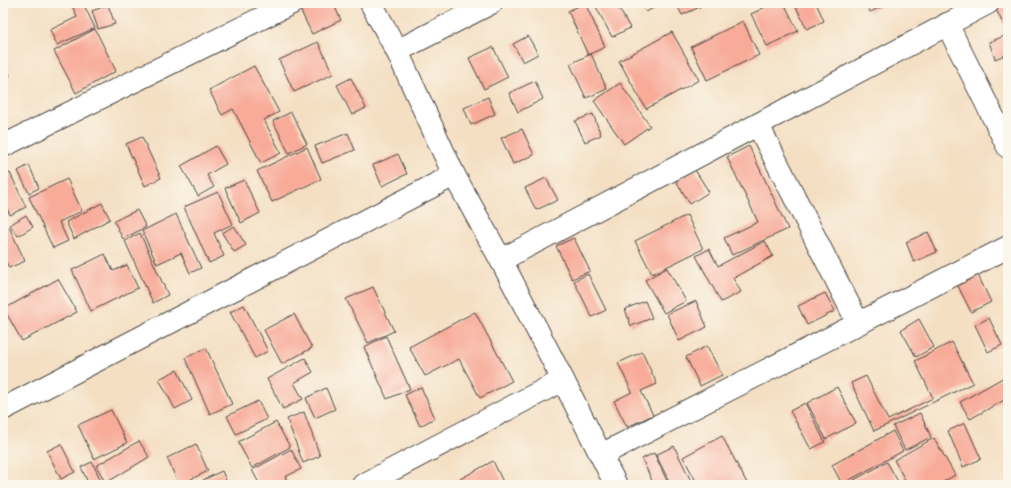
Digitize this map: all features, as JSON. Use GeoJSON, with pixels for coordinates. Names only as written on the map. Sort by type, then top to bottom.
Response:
{"type":"FeatureCollection","features":[{"type":"Feature","properties":{"kind":"street"},"geometry":{"type":"LineString","coordinates":[[3,146],[292,3]]}},
{"type":"Feature","properties":{"kind":"street"},"geometry":{"type":"LineString","coordinates":[[371,3],[397,51],[454,175],[501,260],[616,485]]}},
{"type":"Feature","properties":{"kind":"street"},"geometry":{"type":"LineString","coordinates":[[397,51],[491,3]]}},
{"type":"Feature","properties":{"kind":"street"},"geometry":{"type":"LineString","coordinates":[[501,260],[988,3]]}},
{"type":"Feature","properties":{"kind":"street"},"geometry":{"type":"LineString","coordinates":[[947,24],[1008,148]]}},
{"type":"Feature","properties":{"kind":"street"},"geometry":{"type":"LineString","coordinates":[[758,125],[858,323]]}},
{"type":"Feature","properties":{"kind":"street"},"geometry":{"type":"LineString","coordinates":[[3,409],[454,175]]}},
{"type":"Feature","properties":{"kind":"street"},"geometry":{"type":"LineString","coordinates":[[601,455],[1008,247]]}},
{"type":"Feature","properties":{"kind":"street"},"geometry":{"type":"LineString","coordinates":[[364,485],[563,380]]}},
{"type":"Feature","properties":{"kind":"building"},"geometry":{"type":"Polygon","coordinates":[[[71,3],[83,3],[95,28],[57,45],[50,30],[77,17],[71,3]]]}},
{"type":"Feature","properties":{"kind":"building"},"geometry":{"type":"Polygon","coordinates":[[[303,3],[333,3],[341,20],[312,34],[298,5],[303,3]]]}},
{"type":"Feature","properties":{"kind":"building"},"geometry":{"type":"Polygon","coordinates":[[[585,3],[605,47],[588,55],[568,11],[585,3]]]}},
{"type":"Feature","properties":{"kind":"building"},"geometry":{"type":"Polygon","coordinates":[[[594,3],[616,3],[630,28],[612,37],[594,3]]]}},
{"type":"Feature","properties":{"kind":"building"},"geometry":{"type":"Polygon","coordinates":[[[641,3],[663,3],[646,12],[641,3]]]}},
{"type":"Feature","properties":{"kind":"building"},"geometry":{"type":"Polygon","coordinates":[[[676,3],[698,3],[700,7],[682,15],[676,3]]]}},
{"type":"Feature","properties":{"kind":"building"},"geometry":{"type":"Polygon","coordinates":[[[774,3],[784,3],[798,31],[767,46],[751,14],[774,3]]]}},
{"type":"Feature","properties":{"kind":"building"},"geometry":{"type":"Polygon","coordinates":[[[794,3],[816,3],[824,21],[807,29],[794,3]]]}},
{"type":"Feature","properties":{"kind":"building"},"geometry":{"type":"Polygon","coordinates":[[[866,3],[891,3],[870,12],[866,3]]]}},
{"type":"Feature","properties":{"kind":"building"},"geometry":{"type":"Polygon","coordinates":[[[1003,3],[1008,3],[1008,27],[1005,28],[995,7],[1003,3]]]}},
{"type":"Feature","properties":{"kind":"building"},"geometry":{"type":"Polygon","coordinates":[[[108,5],[115,24],[98,29],[92,11],[108,5]]]}},
{"type":"Feature","properties":{"kind":"building"},"geometry":{"type":"Polygon","coordinates":[[[743,21],[759,55],[707,80],[691,47],[743,21]]]}},
{"type":"Feature","properties":{"kind":"building"},"geometry":{"type":"Polygon","coordinates":[[[95,29],[116,71],[76,93],[54,51],[95,29]]]}},
{"type":"Feature","properties":{"kind":"building"},"geometry":{"type":"Polygon","coordinates":[[[672,32],[699,80],[646,109],[619,61],[672,32]]]}},
{"type":"Feature","properties":{"kind":"building"},"geometry":{"type":"Polygon","coordinates":[[[1007,35],[1008,54],[995,59],[989,42],[1007,35]]]}},
{"type":"Feature","properties":{"kind":"building"},"geometry":{"type":"Polygon","coordinates":[[[528,36],[538,54],[523,62],[513,44],[528,36]]]}},
{"type":"Feature","properties":{"kind":"building"},"geometry":{"type":"Polygon","coordinates":[[[318,42],[333,74],[294,92],[279,60],[318,42]]]}},
{"type":"Feature","properties":{"kind":"building"},"geometry":{"type":"Polygon","coordinates":[[[493,47],[508,77],[484,89],[469,58],[493,47]]]}},
{"type":"Feature","properties":{"kind":"building"},"geometry":{"type":"Polygon","coordinates":[[[591,54],[607,89],[586,98],[570,64],[591,54]]]}},
{"type":"Feature","properties":{"kind":"building"},"geometry":{"type":"Polygon","coordinates":[[[3,62],[10,76],[3,79],[3,62]]]}},
{"type":"Feature","properties":{"kind":"building"},"geometry":{"type":"Polygon","coordinates":[[[254,66],[279,112],[264,120],[281,153],[261,163],[233,109],[222,115],[209,90],[254,66]]]}},
{"type":"Feature","properties":{"kind":"building"},"geometry":{"type":"Polygon","coordinates":[[[351,78],[366,108],[352,115],[337,85],[351,78]]]}},
{"type":"Feature","properties":{"kind":"building"},"geometry":{"type":"Polygon","coordinates":[[[535,81],[543,99],[518,112],[509,93],[535,81]]]}},
{"type":"Feature","properties":{"kind":"building"},"geometry":{"type":"Polygon","coordinates":[[[620,83],[650,126],[624,144],[594,101],[620,83]]]}},
{"type":"Feature","properties":{"kind":"building"},"geometry":{"type":"Polygon","coordinates":[[[488,97],[495,114],[471,125],[464,108],[488,97]]]}},
{"type":"Feature","properties":{"kind":"building"},"geometry":{"type":"Polygon","coordinates":[[[291,112],[307,144],[289,153],[273,121],[291,112]]]}},
{"type":"Feature","properties":{"kind":"building"},"geometry":{"type":"Polygon","coordinates":[[[593,114],[601,135],[585,142],[575,121],[593,114]]]}},
{"type":"Feature","properties":{"kind":"building"},"geometry":{"type":"Polygon","coordinates":[[[522,129],[534,155],[513,164],[501,138],[522,129]]]}},
{"type":"Feature","properties":{"kind":"building"},"geometry":{"type":"Polygon","coordinates":[[[348,133],[355,150],[322,163],[315,146],[348,133]]]}},
{"type":"Feature","properties":{"kind":"building"},"geometry":{"type":"Polygon","coordinates":[[[142,137],[161,178],[145,186],[126,144],[142,137]]]}},
{"type":"Feature","properties":{"kind":"building"},"geometry":{"type":"Polygon","coordinates":[[[216,146],[226,164],[207,175],[214,187],[198,196],[181,166],[216,146]]]}},
{"type":"Feature","properties":{"kind":"building"},"geometry":{"type":"Polygon","coordinates":[[[749,146],[788,229],[732,255],[724,238],[758,222],[727,157],[749,146]]]}},
{"type":"Feature","properties":{"kind":"building"},"geometry":{"type":"Polygon","coordinates":[[[307,147],[321,179],[272,202],[257,171],[307,147]]]}},
{"type":"Feature","properties":{"kind":"building"},"geometry":{"type":"Polygon","coordinates":[[[398,154],[407,174],[382,186],[373,165],[398,154]]]}},
{"type":"Feature","properties":{"kind":"building"},"geometry":{"type":"Polygon","coordinates":[[[29,165],[39,188],[29,193],[18,171],[29,165]]]}},
{"type":"Feature","properties":{"kind":"building"},"geometry":{"type":"Polygon","coordinates":[[[695,170],[709,192],[690,204],[676,181],[695,170]]]}},
{"type":"Feature","properties":{"kind":"building"},"geometry":{"type":"Polygon","coordinates":[[[10,173],[26,207],[10,215],[3,200],[3,176],[10,173]]]}},
{"type":"Feature","properties":{"kind":"building"},"geometry":{"type":"Polygon","coordinates":[[[546,178],[558,200],[536,210],[525,188],[546,178]]]}},
{"type":"Feature","properties":{"kind":"building"},"geometry":{"type":"Polygon","coordinates":[[[67,179],[82,211],[59,222],[68,241],[53,248],[29,197],[67,179]]]}},
{"type":"Feature","properties":{"kind":"building"},"geometry":{"type":"Polygon","coordinates":[[[244,180],[260,213],[241,223],[225,188],[244,180]]]}},
{"type":"Feature","properties":{"kind":"building"},"geometry":{"type":"Polygon","coordinates":[[[218,192],[233,224],[214,233],[224,256],[209,263],[184,207],[218,192]]]}},
{"type":"Feature","properties":{"kind":"building"},"geometry":{"type":"Polygon","coordinates":[[[102,203],[110,219],[74,239],[66,222],[102,203]]]}},
{"type":"Feature","properties":{"kind":"building"},"geometry":{"type":"Polygon","coordinates":[[[3,206],[7,213],[3,215],[3,206]]]}},
{"type":"Feature","properties":{"kind":"building"},"geometry":{"type":"Polygon","coordinates":[[[137,210],[146,227],[123,239],[114,221],[137,210]]]}},
{"type":"Feature","properties":{"kind":"building"},"geometry":{"type":"Polygon","coordinates":[[[176,214],[201,268],[190,273],[181,253],[157,264],[142,231],[176,214]]]}},
{"type":"Feature","properties":{"kind":"building"},"geometry":{"type":"Polygon","coordinates":[[[26,215],[33,227],[18,236],[10,225],[26,215]]]}},
{"type":"Feature","properties":{"kind":"building"},"geometry":{"type":"Polygon","coordinates":[[[687,215],[703,249],[652,274],[635,241],[687,215]]]}},
{"type":"Feature","properties":{"kind":"building"},"geometry":{"type":"Polygon","coordinates":[[[234,226],[246,245],[234,252],[222,233],[234,226]]]}},
{"type":"Feature","properties":{"kind":"building"},"geometry":{"type":"Polygon","coordinates":[[[9,227],[25,261],[9,268],[6,262],[3,263],[3,230],[9,227]]]}},
{"type":"Feature","properties":{"kind":"building"},"geometry":{"type":"Polygon","coordinates":[[[928,232],[937,252],[914,262],[906,242],[928,232]]]}},
{"type":"Feature","properties":{"kind":"building"},"geometry":{"type":"Polygon","coordinates":[[[140,233],[168,295],[153,303],[125,241],[140,233]]]}},
{"type":"Feature","properties":{"kind":"building"},"geometry":{"type":"Polygon","coordinates":[[[574,238],[590,271],[572,279],[556,246],[574,238]]]}},
{"type":"Feature","properties":{"kind":"building"},"geometry":{"type":"Polygon","coordinates":[[[765,241],[773,256],[733,278],[741,292],[721,302],[696,256],[709,249],[718,266],[765,241]]]}},
{"type":"Feature","properties":{"kind":"building"},"geometry":{"type":"Polygon","coordinates":[[[105,254],[113,271],[127,265],[138,288],[91,311],[72,270],[105,254]]]}},
{"type":"Feature","properties":{"kind":"building"},"geometry":{"type":"Polygon","coordinates":[[[667,268],[686,301],[664,313],[645,280],[667,268]]]}},
{"type":"Feature","properties":{"kind":"building"},"geometry":{"type":"Polygon","coordinates":[[[976,271],[991,302],[971,312],[956,282],[976,271]]]}},
{"type":"Feature","properties":{"kind":"building"},"geometry":{"type":"Polygon","coordinates":[[[588,274],[606,310],[592,317],[574,281],[588,274]]]}},
{"type":"Feature","properties":{"kind":"building"},"geometry":{"type":"Polygon","coordinates":[[[58,279],[77,312],[22,341],[4,309],[58,279]]]}},
{"type":"Feature","properties":{"kind":"building"},"geometry":{"type":"Polygon","coordinates":[[[373,287],[394,331],[368,343],[346,299],[373,287]]]}},
{"type":"Feature","properties":{"kind":"building"},"geometry":{"type":"Polygon","coordinates":[[[825,293],[835,311],[807,325],[798,306],[825,293]]]}},
{"type":"Feature","properties":{"kind":"building"},"geometry":{"type":"Polygon","coordinates":[[[645,301],[652,318],[631,326],[625,309],[645,301]]]}},
{"type":"Feature","properties":{"kind":"building"},"geometry":{"type":"Polygon","coordinates":[[[696,301],[707,327],[679,341],[667,314],[696,301]]]}},
{"type":"Feature","properties":{"kind":"building"},"geometry":{"type":"Polygon","coordinates":[[[244,305],[268,351],[255,358],[230,312],[244,305]]]}},
{"type":"Feature","properties":{"kind":"building"},"geometry":{"type":"Polygon","coordinates":[[[475,312],[512,381],[480,398],[459,359],[425,376],[409,347],[475,312]]]}},
{"type":"Feature","properties":{"kind":"building"},"geometry":{"type":"Polygon","coordinates":[[[294,314],[312,348],[282,364],[264,330],[294,314]]]}},
{"type":"Feature","properties":{"kind":"building"},"geometry":{"type":"Polygon","coordinates":[[[989,318],[1002,345],[988,352],[975,325],[989,318]]]}},
{"type":"Feature","properties":{"kind":"building"},"geometry":{"type":"Polygon","coordinates":[[[919,319],[934,347],[916,357],[901,330],[919,319]]]}},
{"type":"Feature","properties":{"kind":"building"},"geometry":{"type":"Polygon","coordinates":[[[386,336],[410,389],[387,399],[364,347],[386,336]]]}},
{"type":"Feature","properties":{"kind":"building"},"geometry":{"type":"Polygon","coordinates":[[[952,342],[973,383],[874,431],[851,383],[866,376],[888,420],[933,398],[915,361],[952,342]]]}},
{"type":"Feature","properties":{"kind":"building"},"geometry":{"type":"Polygon","coordinates":[[[707,346],[722,375],[700,386],[686,357],[707,346]]]}},
{"type":"Feature","properties":{"kind":"building"},"geometry":{"type":"Polygon","coordinates":[[[206,348],[232,404],[210,414],[185,358],[206,348]]]}},
{"type":"Feature","properties":{"kind":"building"},"geometry":{"type":"Polygon","coordinates":[[[642,352],[657,384],[641,391],[653,415],[627,427],[614,401],[632,392],[618,363],[642,352]]]}},
{"type":"Feature","properties":{"kind":"building"},"geometry":{"type":"Polygon","coordinates":[[[305,358],[313,372],[294,383],[303,399],[283,409],[267,379],[305,358]]]}},
{"type":"Feature","properties":{"kind":"building"},"geometry":{"type":"Polygon","coordinates":[[[177,370],[192,400],[175,409],[159,379],[177,370]]]}},
{"type":"Feature","properties":{"kind":"building"},"geometry":{"type":"Polygon","coordinates":[[[1008,375],[1008,398],[970,419],[960,402],[1008,375]]]}},
{"type":"Feature","properties":{"kind":"building"},"geometry":{"type":"Polygon","coordinates":[[[421,387],[435,418],[420,426],[405,395],[421,387]]]}},
{"type":"Feature","properties":{"kind":"building"},"geometry":{"type":"Polygon","coordinates":[[[837,387],[856,423],[826,439],[807,403],[837,387]]]}},
{"type":"Feature","properties":{"kind":"building"},"geometry":{"type":"Polygon","coordinates":[[[326,388],[335,409],[315,418],[306,398],[326,388]]]}},
{"type":"Feature","properties":{"kind":"building"},"geometry":{"type":"Polygon","coordinates":[[[258,401],[267,419],[236,434],[227,416],[258,401]]]}},
{"type":"Feature","properties":{"kind":"building"},"geometry":{"type":"Polygon","coordinates":[[[805,403],[825,442],[811,449],[790,411],[805,403]]]}},
{"type":"Feature","properties":{"kind":"building"},"geometry":{"type":"Polygon","coordinates":[[[111,410],[127,443],[94,459],[78,425],[111,410]]]}},
{"type":"Feature","properties":{"kind":"building"},"geometry":{"type":"Polygon","coordinates":[[[304,412],[320,456],[303,463],[287,419],[304,412]]]}},
{"type":"Feature","properties":{"kind":"building"},"geometry":{"type":"Polygon","coordinates":[[[920,413],[931,437],[905,450],[893,426],[920,413]]]}},
{"type":"Feature","properties":{"kind":"building"},"geometry":{"type":"Polygon","coordinates":[[[276,422],[290,447],[252,468],[238,442],[276,422]]]}},
{"type":"Feature","properties":{"kind":"building"},"geometry":{"type":"Polygon","coordinates":[[[965,423],[981,459],[963,467],[948,431],[965,423]]]}},
{"type":"Feature","properties":{"kind":"building"},"geometry":{"type":"Polygon","coordinates":[[[893,431],[903,451],[842,484],[832,465],[893,431]]]}},
{"type":"Feature","properties":{"kind":"building"},"geometry":{"type":"Polygon","coordinates":[[[722,436],[748,485],[698,485],[683,457],[722,436]]]}},
{"type":"Feature","properties":{"kind":"building"},"geometry":{"type":"Polygon","coordinates":[[[934,438],[955,475],[938,485],[908,485],[894,460],[934,438]]]}},
{"type":"Feature","properties":{"kind":"building"},"geometry":{"type":"Polygon","coordinates":[[[139,441],[149,457],[106,483],[96,466],[139,441]]]}},
{"type":"Feature","properties":{"kind":"building"},"geometry":{"type":"Polygon","coordinates":[[[61,444],[75,472],[61,479],[47,451],[61,444]]]}},
{"type":"Feature","properties":{"kind":"building"},"geometry":{"type":"Polygon","coordinates":[[[196,444],[208,471],[179,485],[167,458],[196,444]]]}},
{"type":"Feature","properties":{"kind":"building"},"geometry":{"type":"Polygon","coordinates":[[[674,446],[693,485],[671,485],[656,455],[674,446]]]}},
{"type":"Feature","properties":{"kind":"building"},"geometry":{"type":"Polygon","coordinates":[[[291,449],[301,469],[285,477],[290,485],[260,485],[252,470],[291,449]]]}},
{"type":"Feature","properties":{"kind":"building"},"geometry":{"type":"Polygon","coordinates":[[[654,453],[669,485],[654,485],[642,459],[654,453]]]}},
{"type":"Feature","properties":{"kind":"building"},"geometry":{"type":"Polygon","coordinates":[[[493,461],[503,482],[497,485],[449,485],[493,461]]]}},
{"type":"Feature","properties":{"kind":"building"},"geometry":{"type":"Polygon","coordinates":[[[92,462],[101,481],[89,485],[81,467],[92,462]]]}},
{"type":"Feature","properties":{"kind":"building"},"geometry":{"type":"Polygon","coordinates":[[[887,462],[900,485],[856,485],[854,480],[887,462]]]}},
{"type":"Feature","properties":{"kind":"building"},"geometry":{"type":"Polygon","coordinates":[[[222,471],[228,485],[205,485],[203,480],[222,471]]]}},
{"type":"Feature","properties":{"kind":"building"},"geometry":{"type":"Polygon","coordinates":[[[59,480],[62,485],[51,485],[59,480]]]}}]}
